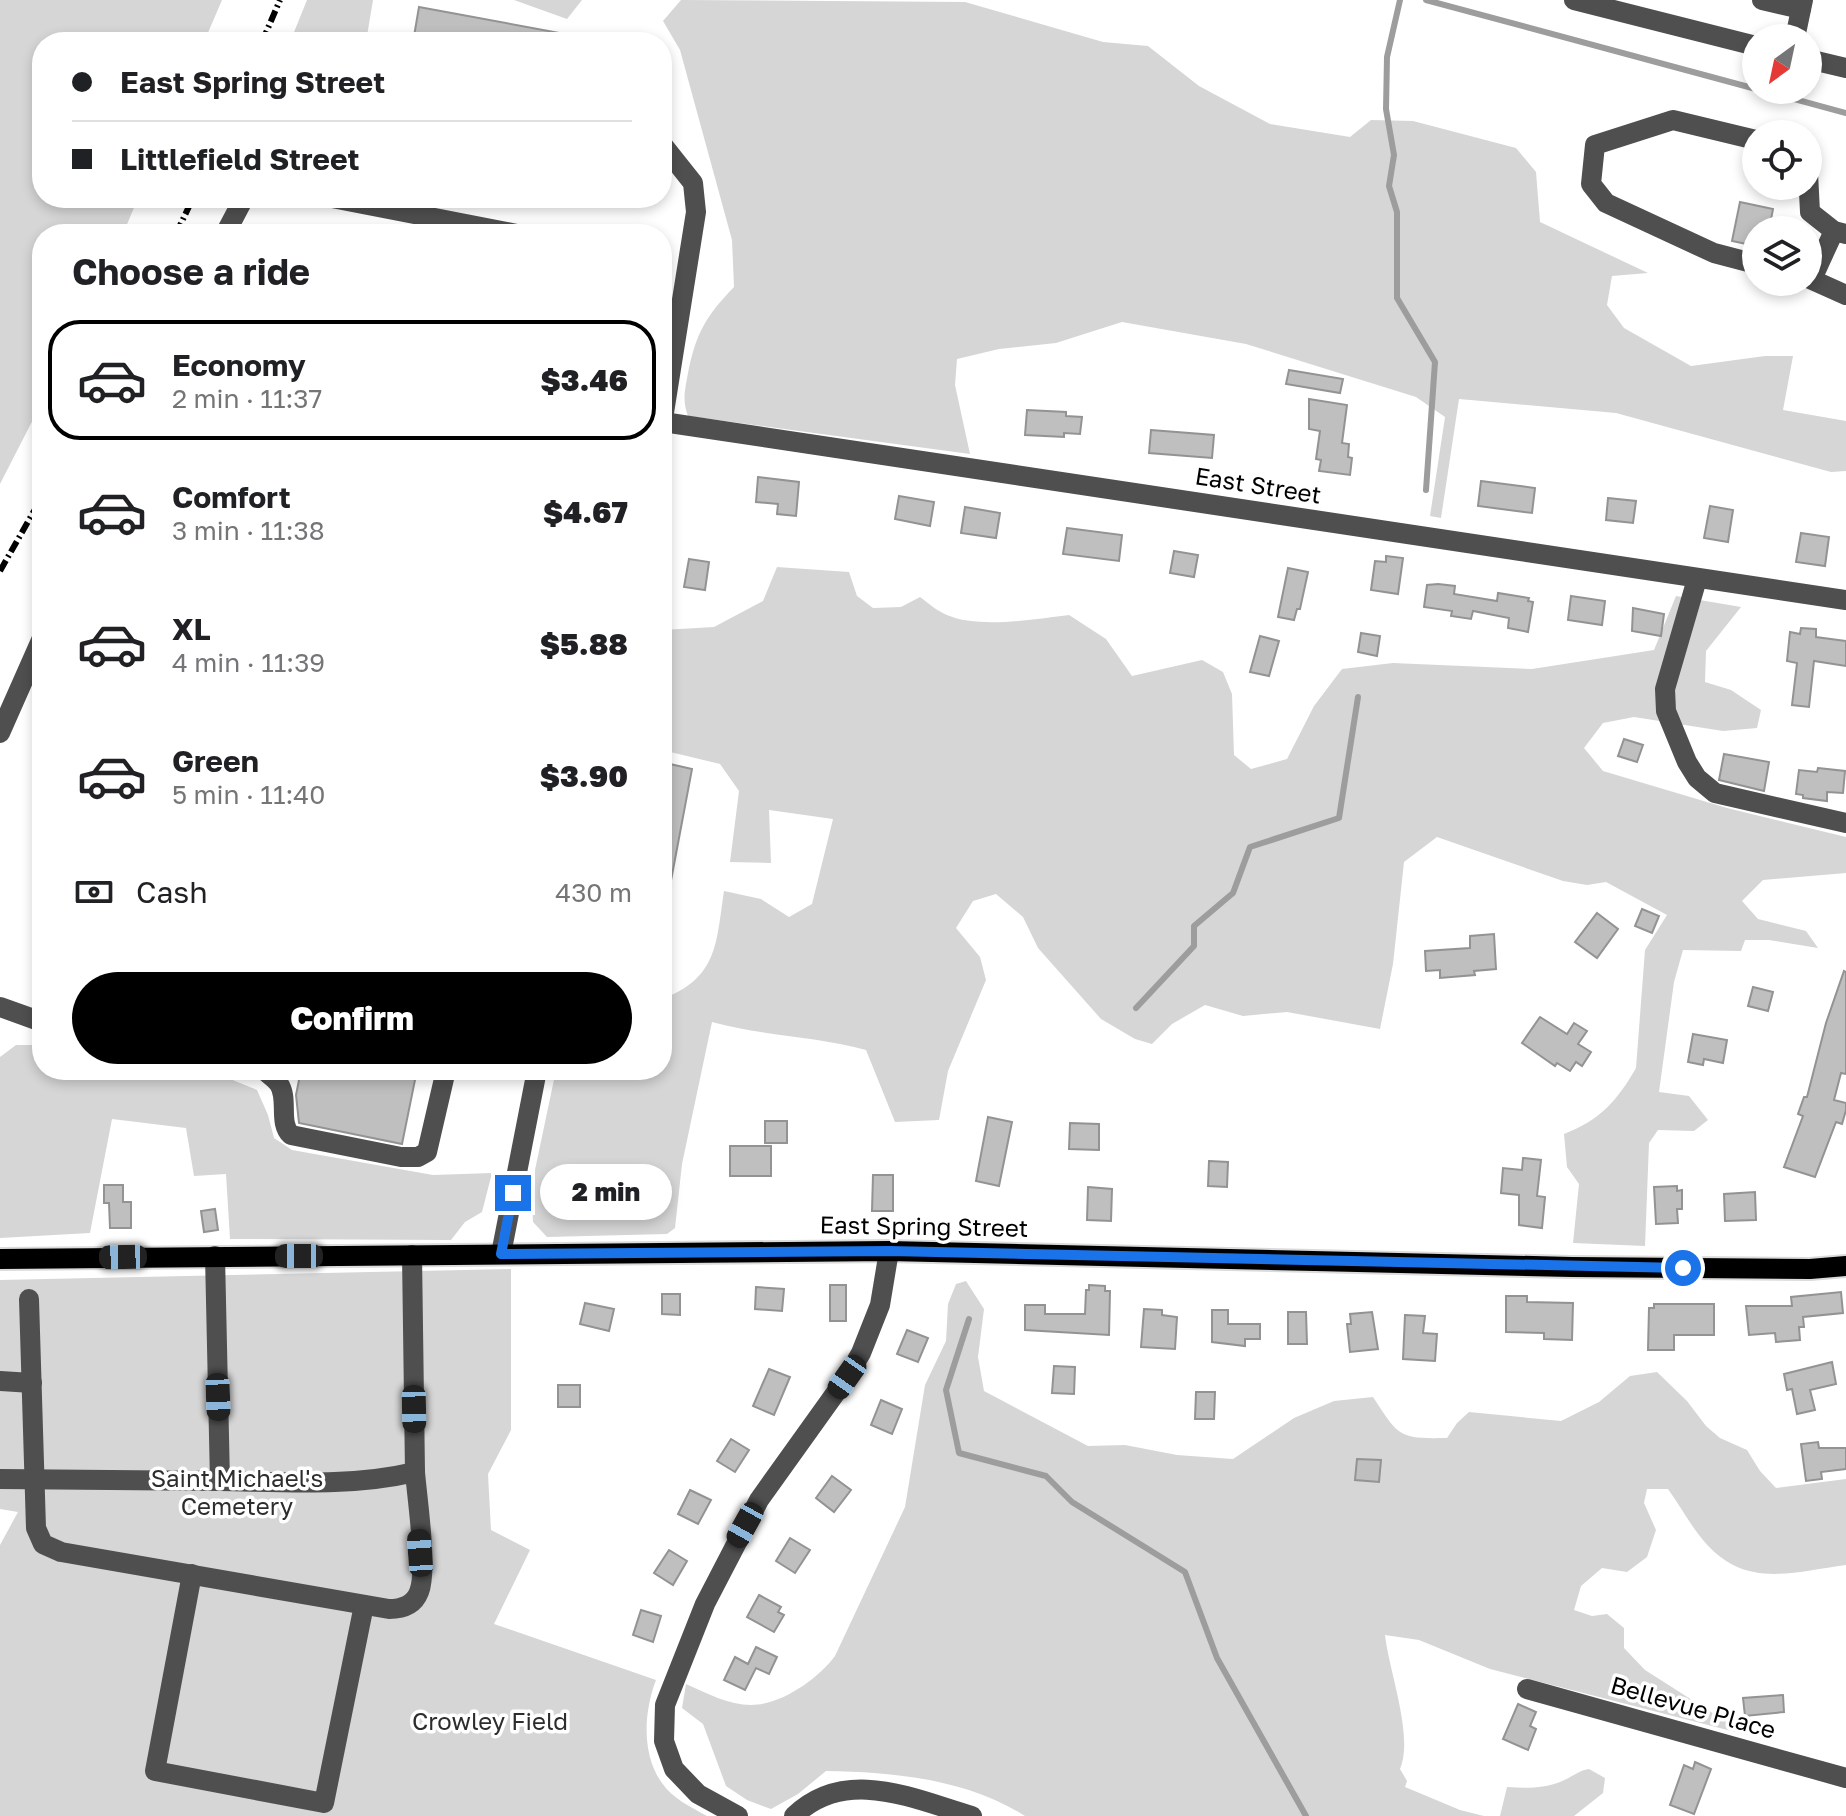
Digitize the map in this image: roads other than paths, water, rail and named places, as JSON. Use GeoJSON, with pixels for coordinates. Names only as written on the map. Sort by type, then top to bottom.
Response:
{"type":"FeatureCollection","features":[{"type":"Feature","properties":{"kind":"main road","name":"East Spring Street"},"geometry":{"type":"LineString","coordinates":[[0,1259],[889,1251],[1557,1267],[1810,1269],[1846,1266]]}},
{"type":"Feature","properties":{"kind":"street"},"geometry":{"type":"LineString","coordinates":[[1574,0],[1742,42]]}},
{"type":"Feature","properties":{"kind":"street"},"geometry":{"type":"LineString","coordinates":[[1762,0],[1802,4],[1798,24]]}},
{"type":"Feature","properties":{"kind":"street"},"geometry":{"type":"LineString","coordinates":[[1822,62],[1846,68]]}},
{"type":"Feature","properties":{"kind":"street"},"geometry":{"type":"LineString","coordinates":[[1742,137],[1673,120],[1595,145],[1591,184],[1606,203],[1714,253],[1742,260]]}},
{"type":"Feature","properties":{"kind":"street"},"geometry":{"type":"LineString","coordinates":[[672,157],[693,183],[696,212],[672,361]]}},
{"type":"Feature","properties":{"kind":"street"},"geometry":{"type":"LineString","coordinates":[[1809,200],[1810,212],[1840,232],[1822,260]]}},
{"type":"Feature","properties":{"kind":"street"},"geometry":{"type":"LineString","coordinates":[[383,208],[466,224]]}},
{"type":"Feature","properties":{"kind":"street"},"geometry":{"type":"LineString","coordinates":[[1822,284],[1846,295]]}},
{"type":"Feature","properties":{"kind":"street","name":"East Street"},"geometry":{"type":"LineString","coordinates":[[672,425],[1846,600]]}},
{"type":"Feature","properties":{"kind":"street"},"geometry":{"type":"LineString","coordinates":[[1697,579],[1665,689],[1666,711],[1672,731],[1687,762],[1697,778],[1715,793],[1846,823]]}},
{"type":"Feature","properties":{"kind":"street"},"geometry":{"type":"LineString","coordinates":[[0,733],[32,661]]}},
{"type":"Feature","properties":{"kind":"street"},"geometry":{"type":"LineString","coordinates":[[0,1007],[32,1018]]}},
{"type":"Feature","properties":{"kind":"street"},"geometry":{"type":"LineString","coordinates":[[275,1080],[284,1101],[285,1127],[291,1135],[401,1157],[418,1157],[427,1152],[444,1080]]}},
{"type":"Feature","properties":{"kind":"street"},"geometry":{"type":"LineString","coordinates":[[501,1254],[535,1080]]}},
{"type":"Feature","properties":{"kind":"street"},"geometry":{"type":"LineString","coordinates":[[738,1816],[698,1794],[674,1769],[664,1741],[665,1705],[670,1685],[705,1604],[759,1500],[861,1353],[880,1305],[889,1251]]}},
{"type":"Feature","properties":{"kind":"street"},"geometry":{"type":"LineString","coordinates":[[29,1299],[38,1536],[51,1549],[399,1609],[412,1602],[420,1590],[412,1255]]}},
{"type":"Feature","properties":{"kind":"street"},"geometry":{"type":"LineString","coordinates":[[215,1256],[220,1481]]}},
{"type":"Feature","properties":{"kind":"street"},"geometry":{"type":"LineString","coordinates":[[0,1381],[32,1383]]}},
{"type":"Feature","properties":{"kind":"street"},"geometry":{"type":"LineString","coordinates":[[0,1479],[335,1482],[390,1478],[415,1472]]}},
{"type":"Feature","properties":{"kind":"street"},"geometry":{"type":"LineString","coordinates":[[192,1574],[155,1771],[324,1803],[364,1605]]}},
{"type":"Feature","properties":{"kind":"street","name":"Bellevue Place"},"geometry":{"type":"LineString","coordinates":[[1527,1689],[1846,1778]]}},
{"type":"Feature","properties":{"kind":"street"},"geometry":{"type":"LineString","coordinates":[[794,1816],[829,1793],[864,1788],[972,1816]]}},
{"type":"Feature","properties":{"kind":"waterway"},"geometry":{"type":"LineString","coordinates":[[1400,0],[1387,57],[1386,109],[1394,155],[1389,186],[1397,212],[1397,298],[1435,362],[1426,490]]}},
{"type":"Feature","properties":{"kind":"waterway"},"geometry":{"type":"LineString","coordinates":[[1426,0],[1742,85]]}},
{"type":"Feature","properties":{"kind":"waterway"},"geometry":{"type":"LineString","coordinates":[[1813,104],[1846,113]]}},
{"type":"Feature","properties":{"kind":"waterway"},"geometry":{"type":"LineString","coordinates":[[1136,1008],[1194,946],[1194,926],[1233,893],[1250,847],[1339,818],[1358,697]]}},
{"type":"Feature","properties":{"kind":"waterway"},"geometry":{"type":"LineString","coordinates":[[969,1319],[946,1390],[959,1453],[1046,1476],[1072,1502],[1185,1572],[1217,1658],[1306,1816]]}},
{"type":"Feature","properties":{"kind":"railway"},"geometry":{"type":"LineString","coordinates":[[266,32],[280,0]]}},
{"type":"Feature","properties":{"kind":"railway"},"geometry":{"type":"LineString","coordinates":[[181,224],[188,208]]}},
{"type":"Feature","properties":{"kind":"railway"},"geometry":{"type":"LineString","coordinates":[[0,571],[32,515]]}},
{"type":"Feature","properties":{"kind":"park label","name":"Saint Michael's Cemetery"},"geometry":{"type":"Point","coordinates":[237,1493]}},
{"type":"Feature","properties":{"kind":"park label","name":"Crowley Field"},"geometry":{"type":"Point","coordinates":[490,1722]}}]}
